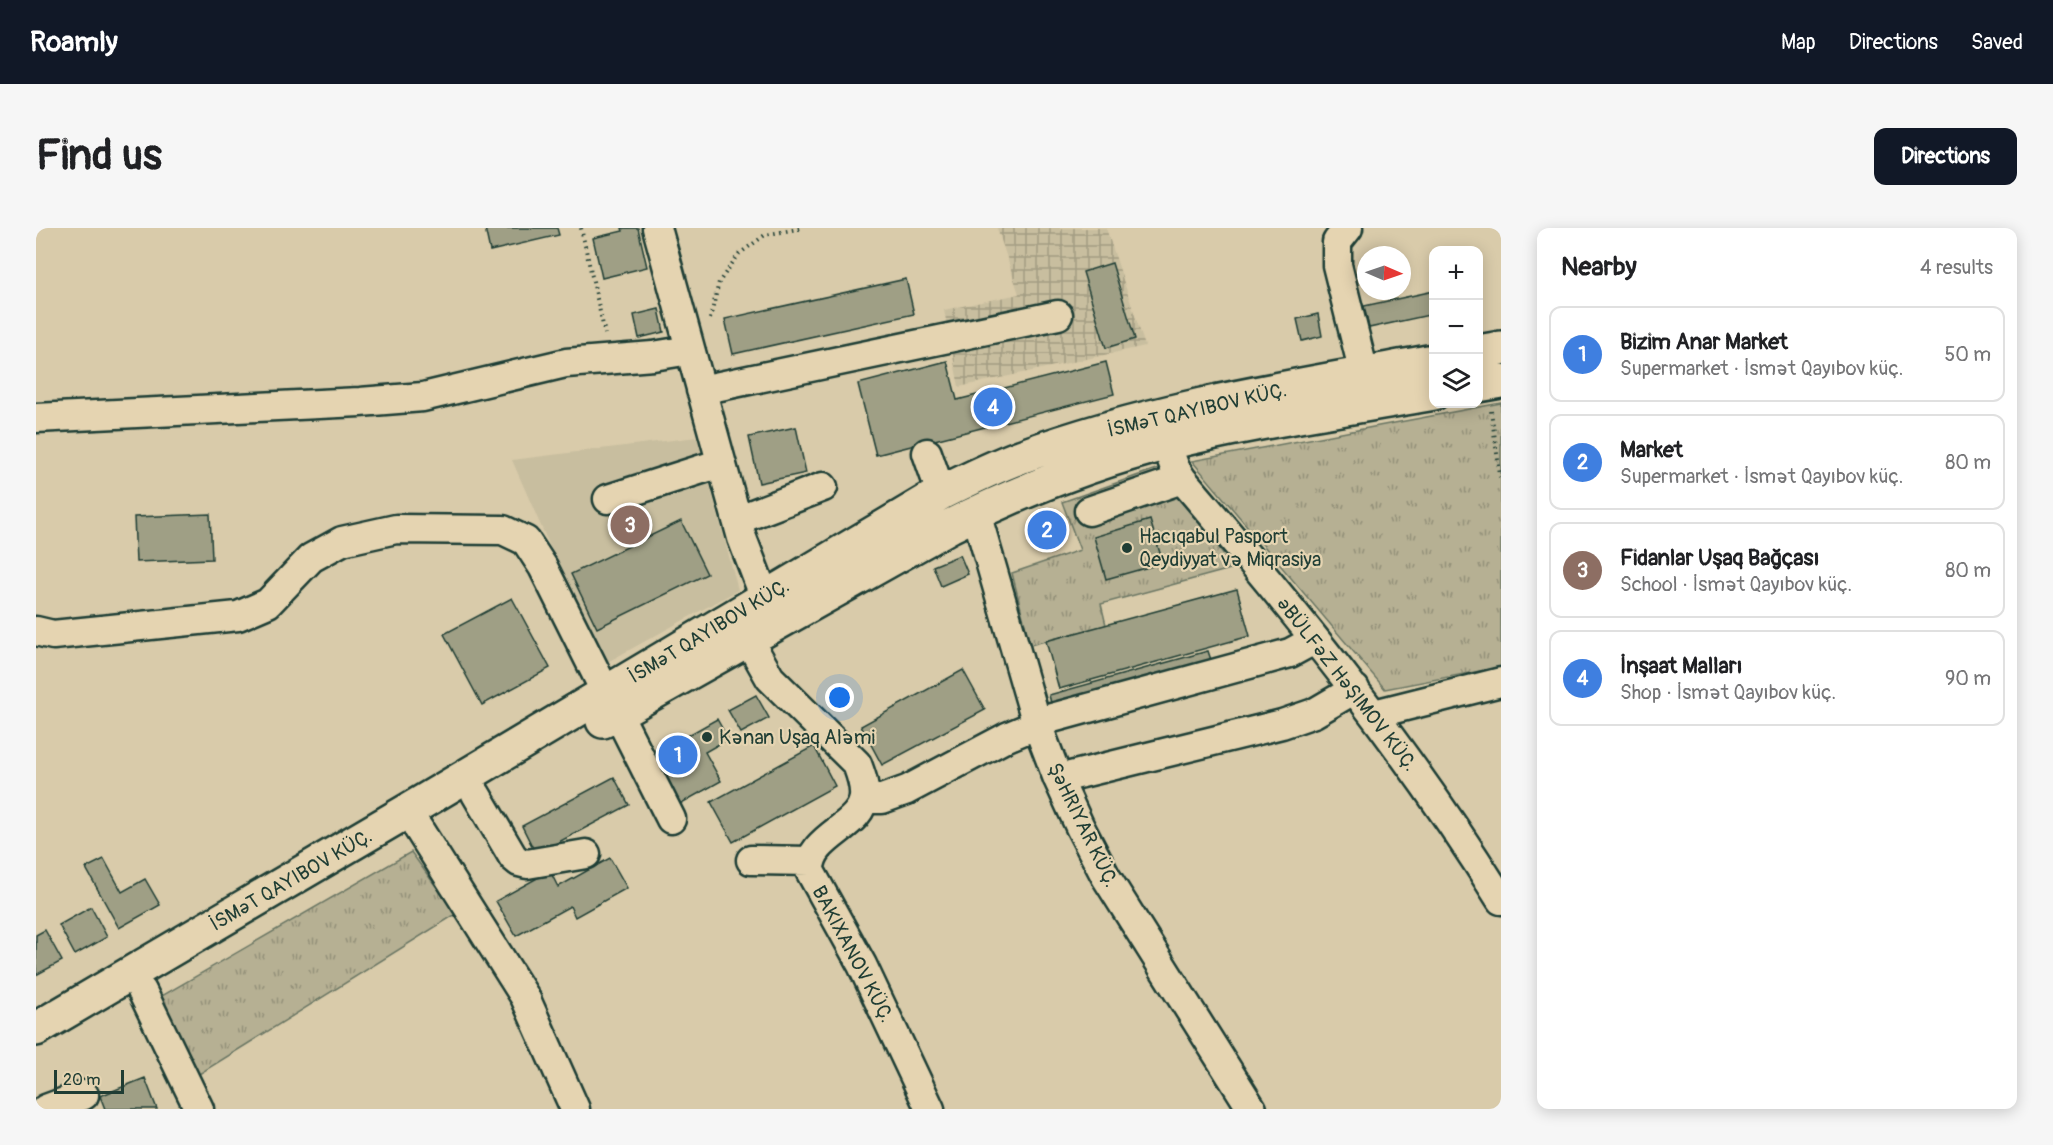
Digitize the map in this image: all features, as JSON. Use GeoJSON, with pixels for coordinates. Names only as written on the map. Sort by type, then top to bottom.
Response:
{"type":"FeatureCollection","features":[{"type":"Feature","properties":{"kind":"main road"},"geometry":{"type":"LineString","coordinates":[[1483,351],[1501,348]]}},
{"type":"Feature","properties":{"kind":"main road"},"geometry":{"type":"LineString","coordinates":[[37,1031],[142,991],[476,794],[765,598],[941,493],[1020,457],[1157,415],[1429,362]]}},
{"type":"Feature","properties":{"kind":"main road"},"geometry":{"type":"LineString","coordinates":[[37,1031],[611,703],[748,639],[1005,499],[1078,471],[1166,444],[1220,431],[1429,394]]}},
{"type":"Feature","properties":{"kind":"street"},"geometry":{"type":"LineString","coordinates":[[657,228],[737,520],[765,598]]}},
{"type":"Feature","properties":{"kind":"street"},"geometry":{"type":"LineString","coordinates":[[1348,228],[1337,242],[1337,265],[1365,373]]}},
{"type":"Feature","properties":{"kind":"street"},"geometry":{"type":"LineString","coordinates":[[701,390],[1058,315]]}},
{"type":"Feature","properties":{"kind":"street"},"geometry":{"type":"LineString","coordinates":[[36,418],[423,397],[566,363],[653,356],[690,350]]}},
{"type":"Feature","properties":{"kind":"street","name":"ƏBÜLFƏZ HƏŞIMOV KÜÇ."},"geometry":{"type":"LineString","coordinates":[[1166,444],[1182,479],[1374,714],[1460,833],[1501,900]]}},
{"type":"Feature","properties":{"kind":"street"},"geometry":{"type":"LineString","coordinates":[[927,453],[941,493]]}},
{"type":"Feature","properties":{"kind":"street"},"geometry":{"type":"LineString","coordinates":[[609,499],[721,463]]}},
{"type":"Feature","properties":{"kind":"street"},"geometry":{"type":"LineString","coordinates":[[1089,511],[1182,479]]}},
{"type":"Feature","properties":{"kind":"street"},"geometry":{"type":"LineString","coordinates":[[737,520],[823,487]]}},
{"type":"Feature","properties":{"kind":"street","name":"ŞƏHRIYAR KÜÇ."},"geometry":{"type":"LineString","coordinates":[[976,513],[1037,724],[1058,779],[1080,827],[1106,877],[1252,1109]]}},
{"type":"Feature","properties":{"kind":"street"},"geometry":{"type":"LineString","coordinates":[[36,631],[53,634],[238,616],[268,603],[311,558],[342,541],[396,529],[503,530],[526,541],[543,567],[671,819]]}},
{"type":"Feature","properties":{"kind":"street"},"geometry":{"type":"LineString","coordinates":[[748,639],[770,678],[857,764],[863,782],[864,800],[882,799],[907,790],[1052,718],[1290,653],[1314,640]]}},
{"type":"Feature","properties":{"kind":"street"},"geometry":{"type":"LineString","coordinates":[[1374,714],[1501,682]]}},
{"type":"Feature","properties":{"kind":"street"},"geometry":{"type":"LineString","coordinates":[[1058,779],[1282,724],[1314,713],[1355,689]]}},
{"type":"Feature","properties":{"kind":"street"},"geometry":{"type":"LineString","coordinates":[[476,794],[513,857],[519,862],[527,864],[586,854]]}},
{"type":"Feature","properties":{"kind":"street","name":"BAKIXANOV KÜÇ."},"geometry":{"type":"LineString","coordinates":[[864,800],[855,814],[814,852],[810,861],[810,871],[862,965],[930,1109]]}},
{"type":"Feature","properties":{"kind":"street"},"geometry":{"type":"LineString","coordinates":[[418,828],[525,997],[575,1109]]}},
{"type":"Feature","properties":{"kind":"street"},"geometry":{"type":"LineString","coordinates":[[751,860],[810,861]]}},
{"type":"Feature","properties":{"kind":"street"},"geometry":{"type":"LineString","coordinates":[[142,991],[199,1109]]}},
{"type":"Feature","properties":{"kind":"street"},"geometry":{"type":"LineString","coordinates":[[46,1109],[84,1095]]}},
{"type":"Feature","properties":{"kind":"path"},"geometry":{"type":"LineString","coordinates":[[581,228],[611,358]]}},
{"type":"Feature","properties":{"kind":"path"},"geometry":{"type":"LineString","coordinates":[[690,350],[701,342],[707,330],[719,282],[739,254],[765,235],[803,228]]}},
{"type":"Feature","properties":{"kind":"path"},"geometry":{"type":"LineString","coordinates":[[1489,383],[1501,482]]}},
{"type":"Feature","properties":{"kind":"shaded area"},"geometry":{"type":"Polygon","coordinates":[[[997,228],[1106,228],[1145,346],[959,387],[944,310],[1019,294],[997,228]]]}},
{"type":"Feature","properties":{"kind":"shaded area"},"geometry":{"type":"Polygon","coordinates":[[[697,437],[738,590],[602,665],[512,460],[697,437]]]}},
{"type":"Feature","properties":{"kind":"green space"},"geometry":{"type":"Polygon","coordinates":[[[1501,403],[1501,667],[1385,689],[1192,461],[1501,403]]]}},
{"type":"Feature","properties":{"kind":"green space"},"geometry":{"type":"Polygon","coordinates":[[[1159,468],[1234,568],[1101,604],[1106,625],[1030,645],[1012,573],[1080,550],[1062,502],[1159,468]]]}},
{"type":"Feature","properties":{"kind":"green space"},"geometry":{"type":"Polygon","coordinates":[[[411,852],[456,914],[196,1076],[160,997],[411,852]]]}},
{"type":"Feature","properties":{"kind":"building"},"geometry":{"type":"Polygon","coordinates":[[[485,228],[557,228],[559,235],[490,251],[485,228]]]}},
{"type":"Feature","properties":{"kind":"building"},"geometry":{"type":"Polygon","coordinates":[[[622,228],[638,228],[647,267],[602,278],[593,238],[623,231],[622,228]]]}},
{"type":"Feature","properties":{"kind":"building"},"geometry":{"type":"Polygon","coordinates":[[[1112,263],[1135,339],[1106,348],[1083,272],[1112,263]]]}},
{"type":"Feature","properties":{"kind":"building"},"geometry":{"type":"Polygon","coordinates":[[[906,279],[914,314],[733,354],[725,319],[906,279]]]}},
{"type":"Feature","properties":{"kind":"building"},"geometry":{"type":"Polygon","coordinates":[[[1429,292],[1429,315],[1369,328],[1364,306],[1392,300],[1411,300],[1411,296],[1429,292]]]}},
{"type":"Feature","properties":{"kind":"building"},"geometry":{"type":"Polygon","coordinates":[[[659,309],[664,332],[639,338],[634,315],[659,309]]]}},
{"type":"Feature","properties":{"kind":"building"},"geometry":{"type":"Polygon","coordinates":[[[1318,314],[1322,336],[1302,341],[1297,319],[1318,314]]]}},
{"type":"Feature","properties":{"kind":"building"},"geometry":{"type":"Polygon","coordinates":[[[947,361],[957,400],[1106,362],[1114,394],[876,455],[858,384],[947,361]]]}},
{"type":"Feature","properties":{"kind":"building"},"geometry":{"type":"Polygon","coordinates":[[[796,427],[806,473],[759,483],[749,437],[796,427]]]}},
{"type":"Feature","properties":{"kind":"building"},"geometry":{"type":"Polygon","coordinates":[[[210,514],[212,559],[136,562],[134,517],[210,514]]]}},
{"type":"Feature","properties":{"kind":"building"},"geometry":{"type":"Polygon","coordinates":[[[1054,516],[1061,538],[1040,544],[1033,522],[1054,516]]]}},
{"type":"Feature","properties":{"kind":"building"},"geometry":{"type":"Polygon","coordinates":[[[1150,520],[1163,563],[1106,579],[1094,537],[1150,520]]]}},
{"type":"Feature","properties":{"kind":"building"},"geometry":{"type":"Polygon","coordinates":[[[681,521],[707,574],[597,628],[571,574],[681,521]]]}},
{"type":"Feature","properties":{"kind":"building"},"geometry":{"type":"Polygon","coordinates":[[[960,555],[968,574],[941,586],[933,566],[960,555]]]}},
{"type":"Feature","properties":{"kind":"building"},"geometry":{"type":"Polygon","coordinates":[[[1237,589],[1250,636],[1059,689],[1046,641],[1237,589]]]}},
{"type":"Feature","properties":{"kind":"building"},"geometry":{"type":"Polygon","coordinates":[[[512,598],[550,668],[482,705],[444,634],[512,598]]]}},
{"type":"Feature","properties":{"kind":"building"},"geometry":{"type":"Polygon","coordinates":[[[1208,651],[1213,666],[1053,711],[1049,695],[1208,651]]]}},
{"type":"Feature","properties":{"kind":"building"},"geometry":{"type":"Polygon","coordinates":[[[963,670],[985,710],[882,765],[861,726],[963,670]]]}},
{"type":"Feature","properties":{"kind":"building"},"geometry":{"type":"Polygon","coordinates":[[[756,695],[769,718],[741,733],[728,710],[756,695]]]}},
{"type":"Feature","properties":{"kind":"building"},"geometry":{"type":"Polygon","coordinates":[[[717,719],[728,739],[705,752],[721,781],[678,805],[651,756],[717,719]]]}},
{"type":"Feature","properties":{"kind":"building"},"geometry":{"type":"Polygon","coordinates":[[[814,746],[835,786],[733,842],[711,802],[814,746]]]}},
{"type":"Feature","properties":{"kind":"building"},"geometry":{"type":"Polygon","coordinates":[[[614,777],[629,805],[536,854],[522,826],[614,777]]]}},
{"type":"Feature","properties":{"kind":"building"},"geometry":{"type":"Polygon","coordinates":[[[610,858],[627,888],[575,917],[570,906],[516,936],[496,901],[550,871],[558,887],[610,858]]]}},
{"type":"Feature","properties":{"kind":"building"},"geometry":{"type":"Polygon","coordinates":[[[104,859],[122,892],[145,879],[160,905],[119,928],[86,868],[104,859]]]}},
{"type":"Feature","properties":{"kind":"building"},"geometry":{"type":"Polygon","coordinates":[[[91,907],[107,937],[75,955],[59,925],[91,907]]]}},
{"type":"Feature","properties":{"kind":"building"},"geometry":{"type":"Polygon","coordinates":[[[45,930],[62,961],[36,975],[36,935],[45,930]]]}},
{"type":"Feature","properties":{"kind":"building"},"geometry":{"type":"Polygon","coordinates":[[[145,1078],[157,1109],[105,1109],[100,1096],[145,1078]]]}},
{"type":"Feature","properties":{"kind":"place","name":"İnşaat Malları"},"geometry":{"type":"Point","coordinates":[993,407]}},
{"type":"Feature","properties":{"kind":"place","name":"Fidanlar Uşaq Bağçası"},"geometry":{"type":"Point","coordinates":[630,525]}},
{"type":"Feature","properties":{"kind":"place","name":"Market"},"geometry":{"type":"Point","coordinates":[1047,530]}},
{"type":"Feature","properties":{"kind":"place","name":"Hacıqabul Pasport Qeydiyyat və Miqrasiya"},"geometry":{"type":"Point","coordinates":[1127,548]}},
{"type":"Feature","properties":{"kind":"place","name":"Kənan Uşaq Aləmi"},"geometry":{"type":"Point","coordinates":[707,737]}},
{"type":"Feature","properties":{"kind":"place","name":"Bizim Anar Market"},"geometry":{"type":"Point","coordinates":[678,755]}}]}
